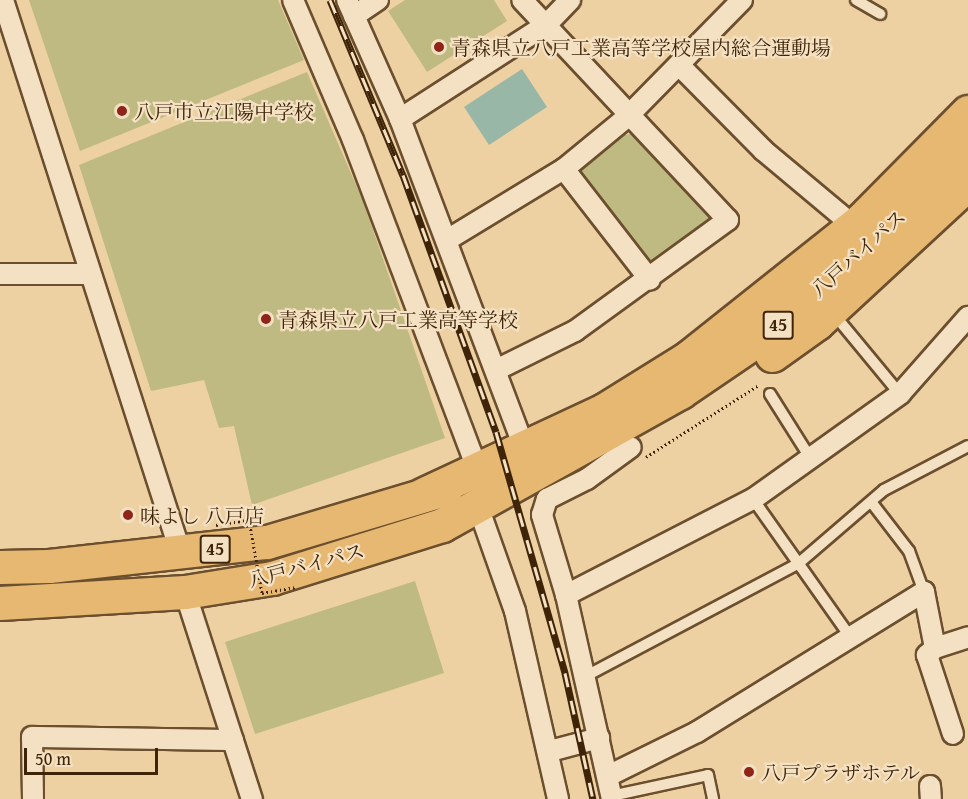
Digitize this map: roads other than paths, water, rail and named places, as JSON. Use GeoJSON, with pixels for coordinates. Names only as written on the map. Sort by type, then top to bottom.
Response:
{"type":"FeatureCollection","features":[{"type":"Feature","properties":{"kind":"highway"},"geometry":{"type":"LineString","coordinates":[[424,494],[604,410],[689,357],[776,292],[861,220],[968,112]]}},
{"type":"Feature","properties":{"kind":"highway","name":"八戸バイパス"},"geometry":{"type":"LineString","coordinates":[[0,603],[185,592],[272,578],[442,525],[680,392],[774,328],[863,252],[968,149]]}},
{"type":"Feature","properties":{"kind":"highway"},"geometry":{"type":"LineString","coordinates":[[442,525],[481,514],[631,447],[817,323],[968,183]]}},
{"type":"Feature","properties":{"kind":"highway","name":"八戸バイパス"},"geometry":{"type":"LineString","coordinates":[[0,567],[181,554],[267,542],[424,494],[557,461]]}},
{"type":"Feature","properties":{"kind":"street"},"geometry":{"type":"LineString","coordinates":[[3,0],[89,274],[181,554]]}},
{"type":"Feature","properties":{"kind":"street"},"geometry":{"type":"LineString","coordinates":[[293,0],[357,150],[477,470]]}},
{"type":"Feature","properties":{"kind":"street"},"geometry":{"type":"LineString","coordinates":[[378,0],[350,8],[400,119],[524,448]]}},
{"type":"Feature","properties":{"kind":"street"},"geometry":{"type":"LineString","coordinates":[[496,370],[575,331],[650,280],[728,220],[627,117],[522,0]]}},
{"type":"Feature","properties":{"kind":"street"},"geometry":{"type":"LineString","coordinates":[[400,119],[546,25],[570,0]]}},
{"type":"Feature","properties":{"kind":"street"},"geometry":{"type":"LineString","coordinates":[[447,240],[564,169],[627,117],[742,0]]}},
{"type":"Feature","properties":{"kind":"street"},"geometry":{"type":"LineString","coordinates":[[679,65],[763,150],[842,216]]}},
{"type":"Feature","properties":{"kind":"street"},"geometry":{"type":"LineString","coordinates":[[564,169],[650,280]]}},
{"type":"Feature","properties":{"kind":"street"},"geometry":{"type":"LineString","coordinates":[[0,274],[89,274]]}},
{"type":"Feature","properties":{"kind":"street"},"geometry":{"type":"LineString","coordinates":[[566,595],[753,499],[811,459],[900,394],[968,317]]}},
{"type":"Feature","properties":{"kind":"street"},"geometry":{"type":"LineString","coordinates":[[612,797],[586,676],[542,506],[631,447]]}},
{"type":"Feature","properties":{"kind":"street"},"geometry":{"type":"LineString","coordinates":[[481,514],[515,611],[550,751],[558,799]]}},
{"type":"Feature","properties":{"kind":"street"},"geometry":{"type":"LineString","coordinates":[[185,592],[252,799]]}},
{"type":"Feature","properties":{"kind":"street"},"geometry":{"type":"LineString","coordinates":[[608,776],[697,732],[849,634],[924,592],[935,648]]}},
{"type":"Feature","properties":{"kind":"street"},"geometry":{"type":"LineString","coordinates":[[953,734],[927,655],[935,648],[968,637]]}},
{"type":"Feature","properties":{"kind":"street"},"geometry":{"type":"LineString","coordinates":[[33,799],[32,737],[233,740]]}},
{"type":"Feature","properties":{"kind":"street"},"geometry":{"type":"LineString","coordinates":[[550,751],[599,738]]}},
{"type":"Feature","properties":{"kind":"lane"},"geometry":{"type":"LineString","coordinates":[[856,0],[880,14]]}},
{"type":"Feature","properties":{"kind":"lane"},"geometry":{"type":"LineString","coordinates":[[842,324],[900,394]]}},
{"type":"Feature","properties":{"kind":"lane"},"geometry":{"type":"LineString","coordinates":[[770,394],[811,459]]}},
{"type":"Feature","properties":{"kind":"lane"},"geometry":{"type":"LineString","coordinates":[[586,676],[799,563],[872,503],[884,490],[968,446]]}},
{"type":"Feature","properties":{"kind":"lane"},"geometry":{"type":"LineString","coordinates":[[753,499],[849,634]]}},
{"type":"Feature","properties":{"kind":"lane"},"geometry":{"type":"LineString","coordinates":[[872,503],[909,551],[924,592]]}},
{"type":"Feature","properties":{"kind":"lane"},"geometry":{"type":"LineString","coordinates":[[612,797],[647,794],[708,776],[712,799]]}},
{"type":"Feature","properties":{"kind":"railway"},"geometry":{"type":"LineString","coordinates":[[330,0],[403,175],[496,432],[565,673],[593,799]]}},
{"type":"Feature","properties":{"kind":"place","name":"青森県立八戸工業高等学校屋内総合運動場"},"geometry":{"type":"Point","coordinates":[439,47]}},
{"type":"Feature","properties":{"kind":"place","name":"八戸市立江陽中学校"},"geometry":{"type":"Point","coordinates":[122,111]}},
{"type":"Feature","properties":{"kind":"place","name":"青森県立八戸工業高等学校"},"geometry":{"type":"Point","coordinates":[266,319]}},
{"type":"Feature","properties":{"kind":"place","name":"味よし 八戸店"},"geometry":{"type":"Point","coordinates":[128,515]}},
{"type":"Feature","properties":{"kind":"place","name":"八戸プラザホテル"},"geometry":{"type":"Point","coordinates":[749,772]}}]}
